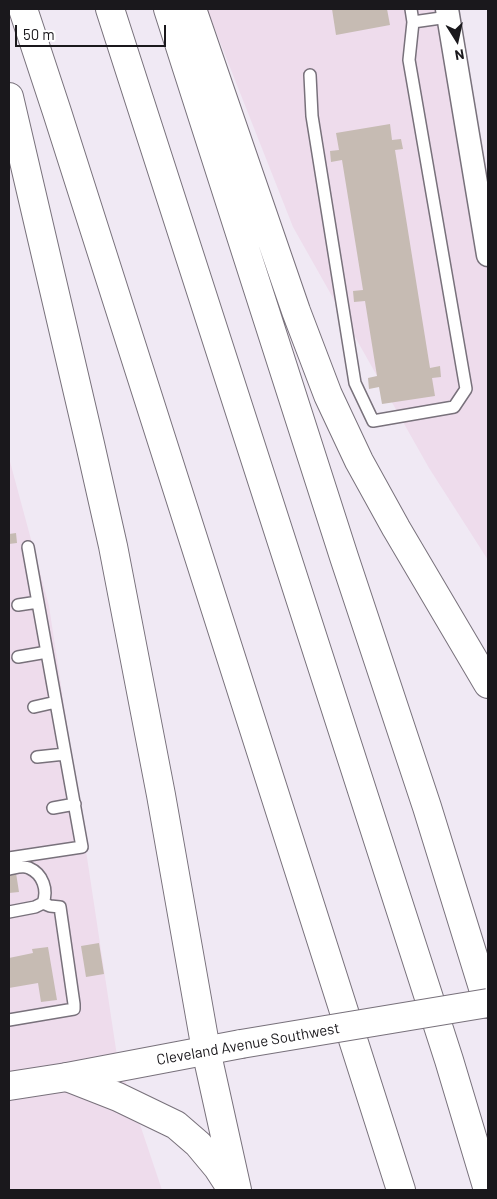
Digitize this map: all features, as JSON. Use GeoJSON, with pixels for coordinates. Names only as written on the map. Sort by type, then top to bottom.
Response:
{"type":"FeatureCollection","features":[{"type":"Feature","properties":{"kind":"main road"},"geometry":{"type":"LineString","coordinates":[[23,9],[401,1190]]}},
{"type":"Feature","properties":{"kind":"main road"},"geometry":{"type":"LineString","coordinates":[[110,9],[446,1051],[488,1190]]}},
{"type":"Feature","properties":{"kind":"main road"},"geometry":{"type":"LineString","coordinates":[[168,9],[344,557],[427,806],[488,1003]]}},
{"type":"Feature","properties":{"kind":"main road"},"geometry":{"type":"LineString","coordinates":[[192,9],[296,311],[328,395],[359,460],[396,528],[488,684]]}},
{"type":"Feature","properties":{"kind":"main road"},"geometry":{"type":"LineString","coordinates":[[9,97],[115,556],[161,795],[206,1050],[237,1190]]}},
{"type":"Feature","properties":{"kind":"main road","name":"Cleveland Avenue Southwest"},"geometry":{"type":"LineString","coordinates":[[9,1086],[206,1050],[488,1003]]}},
{"type":"Feature","properties":{"kind":"main road"},"geometry":{"type":"LineString","coordinates":[[67,1076],[118,1096],[176,1125],[198,1144],[232,1190]]}},
{"type":"Feature","properties":{"kind":"street"},"geometry":{"type":"LineString","coordinates":[[447,13],[488,254]]}},
{"type":"Feature","properties":{"kind":"lane"},"geometry":{"type":"LineString","coordinates":[[310,75],[312,116],[355,383],[373,421],[454,407],[466,390],[409,60],[413,22],[410,9]]}},
{"type":"Feature","properties":{"kind":"lane"},"geometry":{"type":"LineString","coordinates":[[413,22],[447,13]]}},
{"type":"Feature","properties":{"kind":"lane"},"geometry":{"type":"LineString","coordinates":[[9,858],[82,847],[28,547]]}},
{"type":"Feature","properties":{"kind":"lane"},"geometry":{"type":"LineString","coordinates":[[18,605],[38,602]]}},
{"type":"Feature","properties":{"kind":"lane"},"geometry":{"type":"LineString","coordinates":[[18,657],[47,652]]}},
{"type":"Feature","properties":{"kind":"lane"},"geometry":{"type":"LineString","coordinates":[[34,707],[56,702]]}},
{"type":"Feature","properties":{"kind":"lane"},"geometry":{"type":"LineString","coordinates":[[37,757],[66,754]]}},
{"type":"Feature","properties":{"kind":"lane"},"geometry":{"type":"LineString","coordinates":[[53,808],[75,804]]}},
{"type":"Feature","properties":{"kind":"lane"},"geometry":{"type":"LineString","coordinates":[[9,869],[29,868],[44,883],[47,893],[44,903],[35,908],[9,912]]}},
{"type":"Feature","properties":{"kind":"lane"},"geometry":{"type":"LineString","coordinates":[[9,1020],[74,1009],[60,906],[50,906],[44,903]]}},
{"type":"Feature","properties":{"kind":"shaded area"},"geometry":{"type":"Polygon","coordinates":[[[207,9],[451,9],[488,203],[488,560],[429,468],[293,227],[207,9]]]}},
{"type":"Feature","properties":{"kind":"shaded area"},"geometry":{"type":"Polygon","coordinates":[[[9,458],[49,606],[117,1056],[162,1190],[9,1190],[9,458]]]}},
{"type":"Feature","properties":{"kind":"building"},"geometry":{"type":"Polygon","coordinates":[[[332,9],[387,9],[390,25],[336,35],[332,9]]]}},
{"type":"Feature","properties":{"kind":"building"},"geometry":{"type":"Polygon","coordinates":[[[390,124],[392,140],[401,139],[403,149],[395,150],[430,368],[440,366],[441,377],[432,378],[435,396],[382,404],[379,387],[369,389],[368,378],[377,376],[365,301],[354,302],[353,291],[363,290],[342,160],[331,162],[330,151],[339,150],[336,133],[390,124]]]}},
{"type":"Feature","properties":{"kind":"building"},"geometry":{"type":"Polygon","coordinates":[[[16,533],[17,543],[9,544],[9,534],[16,533]]]}},
{"type":"Feature","properties":{"kind":"building"},"geometry":{"type":"Polygon","coordinates":[[[16,873],[19,892],[9,893],[9,874],[16,873]]]}},
{"type":"Feature","properties":{"kind":"building"},"geometry":{"type":"Polygon","coordinates":[[[99,943],[104,974],[86,977],[81,946],[99,943]]]}},
{"type":"Feature","properties":{"kind":"building"},"geometry":{"type":"Polygon","coordinates":[[[48,947],[57,1000],[41,1002],[38,983],[9,988],[9,958],[33,953],[32,949],[48,947]]]}}]}
